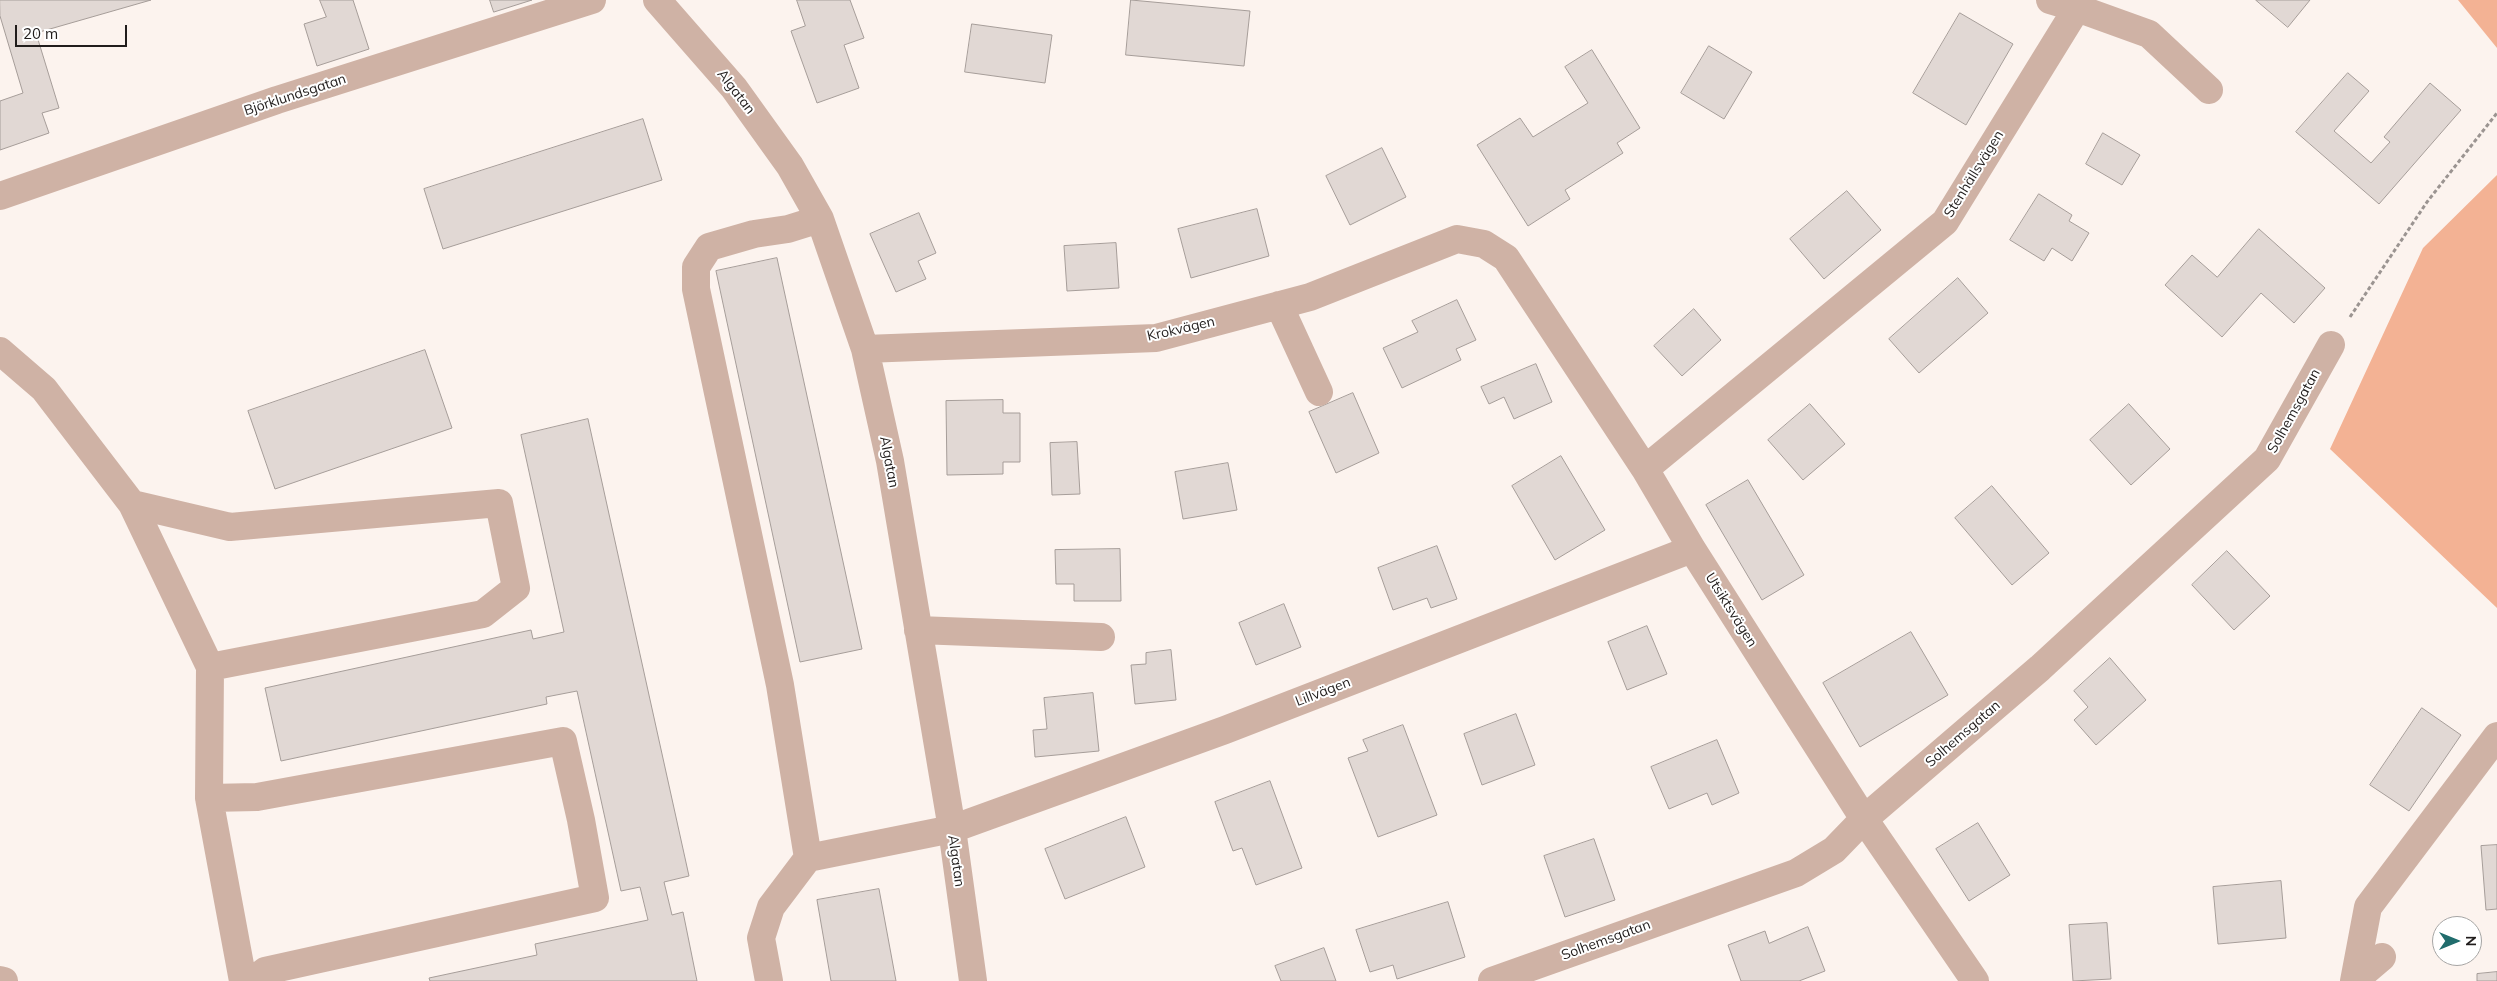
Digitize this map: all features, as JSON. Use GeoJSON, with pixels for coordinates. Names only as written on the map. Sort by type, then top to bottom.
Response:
{"type":"FeatureCollection","features":[{"type":"Feature","properties":{"kind":"street","name":"Björklundsgatan"},"geometry":{"type":"LineString","coordinates":[[0,196],[277,100],[592,0]]}},
{"type":"Feature","properties":{"kind":"street","name":"Algatan"},"geometry":{"type":"LineString","coordinates":[[657,0],[734,88],[790,166],[820,219],[865,349],[890,461],[952,829],[974,981]]}},
{"type":"Feature","properties":{"kind":"street"},"geometry":{"type":"LineString","coordinates":[[2050,0],[2149,34],[2209,90]]}},
{"type":"Feature","properties":{"kind":"street","name":"Stenhällsvägen"},"geometry":{"type":"LineString","coordinates":[[1645,469],[1945,222],[2077,8]]}},
{"type":"Feature","properties":{"kind":"street"},"geometry":{"type":"LineString","coordinates":[[769,981],[761,938],[771,907],[808,858],[780,685],[696,289],[696,267],[709,248],[754,234],[788,229],[820,219]]}},
{"type":"Feature","properties":{"kind":"street","name":"Krokvägen"},"geometry":{"type":"LineString","coordinates":[[865,349],[1156,338],[1310,297],[1457,239],[1484,244]]}},
{"type":"Feature","properties":{"kind":"street","name":"Utsiktsvägen"},"geometry":{"type":"LineString","coordinates":[[1484,244],[1506,258],[1645,469],[1692,549],[1864,819],[1975,981]]}},
{"type":"Feature","properties":{"kind":"street"},"geometry":{"type":"LineString","coordinates":[[1279,305],[1319,392]]}},
{"type":"Feature","properties":{"kind":"street","name":"Solhemsgatan"},"geometry":{"type":"LineString","coordinates":[[1492,981],[1796,873],[1834,850],[1864,819],[2040,668],[2267,459],[2331,345]]}},
{"type":"Feature","properties":{"kind":"street"},"geometry":{"type":"LineString","coordinates":[[0,351],[44,389],[132,504],[210,667],[209,798],[243,981]]}},
{"type":"Feature","properties":{"kind":"street"},"geometry":{"type":"LineString","coordinates":[[132,504],[230,527],[499,503],[516,588],[483,614],[210,667]]}},
{"type":"Feature","properties":{"kind":"street","name":"Lillvägen"},"geometry":{"type":"LineString","coordinates":[[808,858],[952,829],[1225,730],[1692,549]]}},
{"type":"Feature","properties":{"kind":"street"},"geometry":{"type":"LineString","coordinates":[[918,630],[1100,637]]}},
{"type":"Feature","properties":{"kind":"street"},"geometry":{"type":"LineString","coordinates":[[2354,981],[2368,907],[2497,736]]}},
{"type":"Feature","properties":{"kind":"street"},"geometry":{"type":"LineString","coordinates":[[209,798],[257,797],[563,741],[581,820],[595,898],[265,971],[252,981]]}},
{"type":"Feature","properties":{"kind":"street"},"geometry":{"type":"LineString","coordinates":[[2354,981],[2382,957]]}},
{"type":"Feature","properties":{"kind":"street"},"geometry":{"type":"LineString","coordinates":[[0,980],[4,981]]}},
{"type":"Feature","properties":{"kind":"path"},"geometry":{"type":"LineString","coordinates":[[2331,345],[2427,202],[2497,113]]}},
{"type":"Feature","properties":{"kind":"shaded area"},"geometry":{"type":"Polygon","coordinates":[[[2458,0],[2497,0],[2497,48],[2458,0]]]}},
{"type":"Feature","properties":{"kind":"shaded area"},"geometry":{"type":"Polygon","coordinates":[[[2497,175],[2497,608],[2330,449],[2423,248],[2497,175]]]}},
{"type":"Feature","properties":{"kind":"building"},"geometry":{"type":"Polygon","coordinates":[[[0,0],[151,0],[36,33],[59,108],[42,113],[49,133],[0,150],[0,101],[23,93],[0,16],[0,0]]]}},
{"type":"Feature","properties":{"kind":"building"},"geometry":{"type":"Polygon","coordinates":[[[320,0],[353,0],[369,49],[317,66],[304,24],[326,17],[320,0]]]}},
{"type":"Feature","properties":{"kind":"building"},"geometry":{"type":"Polygon","coordinates":[[[490,0],[532,0],[494,12],[490,0]]]}},
{"type":"Feature","properties":{"kind":"building"},"geometry":{"type":"Polygon","coordinates":[[[797,0],[850,0],[864,38],[844,45],[859,88],[817,103],[791,31],[805,26],[797,0]]]}},
{"type":"Feature","properties":{"kind":"building"},"geometry":{"type":"Polygon","coordinates":[[[1131,0],[1250,11],[1244,66],[1126,55],[1131,0]]]}},
{"type":"Feature","properties":{"kind":"building"},"geometry":{"type":"Polygon","coordinates":[[[2256,0],[2310,0],[2288,27],[2256,0]]]}},
{"type":"Feature","properties":{"kind":"building"},"geometry":{"type":"Polygon","coordinates":[[[1960,13],[2013,44],[1966,125],[1913,93],[1960,13]]]}},
{"type":"Feature","properties":{"kind":"building"},"geometry":{"type":"Polygon","coordinates":[[[972,24],[1052,35],[1045,83],[965,72],[972,24]]]}},
{"type":"Feature","properties":{"kind":"building"},"geometry":{"type":"Polygon","coordinates":[[[1709,46],[1752,72],[1724,119],[1681,93],[1709,46]]]}},
{"type":"Feature","properties":{"kind":"building"},"geometry":{"type":"Polygon","coordinates":[[[1592,50],[1640,128],[1617,143],[1623,153],[1565,190],[1570,199],[1528,226],[1477,145],[1520,118],[1533,137],[1588,103],[1565,67],[1592,50]]]}},
{"type":"Feature","properties":{"kind":"building"},"geometry":{"type":"Polygon","coordinates":[[[2348,73],[2369,91],[2334,131],[2371,163],[2390,142],[2384,137],[2430,83],[2461,110],[2379,204],[2296,132],[2348,73]]]}},
{"type":"Feature","properties":{"kind":"building"},"geometry":{"type":"Polygon","coordinates":[[[643,119],[662,180],[443,249],[424,189],[643,119]]]}},
{"type":"Feature","properties":{"kind":"building"},"geometry":{"type":"Polygon","coordinates":[[[2103,133],[2140,155],[2122,185],[2086,164],[2103,133]]]}},
{"type":"Feature","properties":{"kind":"building"},"geometry":{"type":"Polygon","coordinates":[[[1382,148],[1406,197],[1350,225],[1326,176],[1382,148]]]}},
{"type":"Feature","properties":{"kind":"building"},"geometry":{"type":"Polygon","coordinates":[[[1847,191],[1881,230],[1824,279],[1790,239],[1847,191]]]}},
{"type":"Feature","properties":{"kind":"building"},"geometry":{"type":"Polygon","coordinates":[[[2039,194],[2072,215],[2069,221],[2089,233],[2072,261],[2052,248],[2044,261],[2010,240],[2039,194]]]}},
{"type":"Feature","properties":{"kind":"building"},"geometry":{"type":"Polygon","coordinates":[[[1257,209],[1269,256],[1191,278],[1178,229],[1257,209]]]}},
{"type":"Feature","properties":{"kind":"building"},"geometry":{"type":"Polygon","coordinates":[[[919,213],[936,253],[918,261],[926,279],[896,292],[870,234],[919,213]]]}},
{"type":"Feature","properties":{"kind":"building"},"geometry":{"type":"Polygon","coordinates":[[[2259,229],[2325,288],[2294,323],[2261,293],[2222,337],[2165,285],[2192,255],[2217,277],[2259,229]]]}},
{"type":"Feature","properties":{"kind":"building"},"geometry":{"type":"Polygon","coordinates":[[[1116,243],[1119,288],[1067,291],[1064,246],[1116,243]]]}},
{"type":"Feature","properties":{"kind":"building"},"geometry":{"type":"Polygon","coordinates":[[[777,258],[862,649],[800,662],[716,271],[777,258]]]}},
{"type":"Feature","properties":{"kind":"building"},"geometry":{"type":"Polygon","coordinates":[[[1958,278],[1988,313],[1919,373],[1889,339],[1958,278]]]}},
{"type":"Feature","properties":{"kind":"building"},"geometry":{"type":"Polygon","coordinates":[[[1457,300],[1476,340],[1456,349],[1461,360],[1402,388],[1383,348],[1418,332],[1412,321],[1457,300]]]}},
{"type":"Feature","properties":{"kind":"building"},"geometry":{"type":"Polygon","coordinates":[[[1694,309],[1721,340],[1682,376],[1654,346],[1694,309]]]}},
{"type":"Feature","properties":{"kind":"building"},"geometry":{"type":"Polygon","coordinates":[[[425,350],[452,428],[275,489],[248,411],[425,350]]]}},
{"type":"Feature","properties":{"kind":"building"},"geometry":{"type":"Polygon","coordinates":[[[1536,364],[1552,402],[1514,419],[1504,397],[1489,404],[1481,387],[1536,364]]]}},
{"type":"Feature","properties":{"kind":"building"},"geometry":{"type":"Polygon","coordinates":[[[1353,393],[1379,453],[1336,473],[1309,412],[1353,393]]]}},
{"type":"Feature","properties":{"kind":"building"},"geometry":{"type":"Polygon","coordinates":[[[1003,400],[1003,413],[1020,413],[1020,462],[1003,462],[1003,474],[947,475],[946,401],[1003,400]]]}},
{"type":"Feature","properties":{"kind":"building"},"geometry":{"type":"Polygon","coordinates":[[[1810,404],[1845,444],[1803,480],[1768,440],[1810,404]]]}},
{"type":"Feature","properties":{"kind":"building"},"geometry":{"type":"Polygon","coordinates":[[[2129,404],[2170,449],[2131,485],[2090,440],[2129,404]]]}},
{"type":"Feature","properties":{"kind":"building"},"geometry":{"type":"Polygon","coordinates":[[[588,419],[689,876],[664,882],[672,915],[683,912],[697,981],[430,981],[429,978],[537,955],[535,944],[648,920],[640,887],[621,891],[577,691],[546,697],[547,704],[281,761],[265,688],[531,630],[533,639],[564,632],[521,435],[588,419]]]}},
{"type":"Feature","properties":{"kind":"building"},"geometry":{"type":"Polygon","coordinates":[[[1077,442],[1080,494],[1052,495],[1050,443],[1077,442]]]}},
{"type":"Feature","properties":{"kind":"building"},"geometry":{"type":"Polygon","coordinates":[[[1561,456],[1605,530],[1555,560],[1512,486],[1561,456]]]}},
{"type":"Feature","properties":{"kind":"building"},"geometry":{"type":"Polygon","coordinates":[[[1228,463],[1237,510],[1183,519],[1175,472],[1228,463]]]}},
{"type":"Feature","properties":{"kind":"building"},"geometry":{"type":"Polygon","coordinates":[[[1748,480],[1804,575],[1762,600],[1706,505],[1748,480]]]}},
{"type":"Feature","properties":{"kind":"building"},"geometry":{"type":"Polygon","coordinates":[[[1992,486],[2049,553],[2012,585],[1955,518],[1992,486]]]}},
{"type":"Feature","properties":{"kind":"building"},"geometry":{"type":"Polygon","coordinates":[[[1437,546],[1457,599],[1431,608],[1427,598],[1393,610],[1378,568],[1437,546]]]}},
{"type":"Feature","properties":{"kind":"building"},"geometry":{"type":"Polygon","coordinates":[[[1120,549],[1121,601],[1074,601],[1074,584],[1056,584],[1055,550],[1120,549]]]}},
{"type":"Feature","properties":{"kind":"building"},"geometry":{"type":"Polygon","coordinates":[[[2227,551],[2270,596],[2234,630],[2192,585],[2227,551]]]}},
{"type":"Feature","properties":{"kind":"building"},"geometry":{"type":"Polygon","coordinates":[[[1284,604],[1301,647],[1256,665],[1239,623],[1284,604]]]}},
{"type":"Feature","properties":{"kind":"building"},"geometry":{"type":"Polygon","coordinates":[[[1647,626],[1667,674],[1627,690],[1608,642],[1647,626]]]}},
{"type":"Feature","properties":{"kind":"building"},"geometry":{"type":"Polygon","coordinates":[[[1911,632],[1948,695],[1860,747],[1823,683],[1911,632]]]}},
{"type":"Feature","properties":{"kind":"building"},"geometry":{"type":"Polygon","coordinates":[[[1171,650],[1176,700],[1135,704],[1131,665],[1146,664],[1146,653],[1171,650]]]}},
{"type":"Feature","properties":{"kind":"building"},"geometry":{"type":"Polygon","coordinates":[[[2110,658],[2146,700],[2096,745],[2074,720],[2088,707],[2074,691],[2110,658]]]}},
{"type":"Feature","properties":{"kind":"building"},"geometry":{"type":"Polygon","coordinates":[[[1093,693],[1099,751],[1035,757],[1033,730],[1047,729],[1044,698],[1093,693]]]}},
{"type":"Feature","properties":{"kind":"building"},"geometry":{"type":"Polygon","coordinates":[[[2422,708],[2461,735],[2409,811],[2370,785],[2422,708]]]}},
{"type":"Feature","properties":{"kind":"building"},"geometry":{"type":"Polygon","coordinates":[[[1516,714],[1535,765],[1482,785],[1464,734],[1516,714]]]}},
{"type":"Feature","properties":{"kind":"building"},"geometry":{"type":"Polygon","coordinates":[[[1403,725],[1437,815],[1378,837],[1348,758],[1368,751],[1363,740],[1403,725]]]}},
{"type":"Feature","properties":{"kind":"building"},"geometry":{"type":"Polygon","coordinates":[[[1717,740],[1739,793],[1712,805],[1707,793],[1669,809],[1651,767],[1717,740]]]}},
{"type":"Feature","properties":{"kind":"building"},"geometry":{"type":"Polygon","coordinates":[[[1270,781],[1302,868],[1256,885],[1242,848],[1233,851],[1215,802],[1270,781]]]}},
{"type":"Feature","properties":{"kind":"building"},"geometry":{"type":"Polygon","coordinates":[[[1126,817],[1145,867],[1065,899],[1045,849],[1126,817]]]}},
{"type":"Feature","properties":{"kind":"building"},"geometry":{"type":"Polygon","coordinates":[[[1978,823],[2010,875],[1969,901],[1936,849],[1978,823]]]}},
{"type":"Feature","properties":{"kind":"building"},"geometry":{"type":"Polygon","coordinates":[[[1594,839],[1615,900],[1565,917],[1544,856],[1594,839]]]}},
{"type":"Feature","properties":{"kind":"building"},"geometry":{"type":"Polygon","coordinates":[[[2497,845],[2497,909],[2486,910],[2481,846],[2497,845]]]}},
{"type":"Feature","properties":{"kind":"building"},"geometry":{"type":"Polygon","coordinates":[[[2281,881],[2286,938],[2218,944],[2213,887],[2281,881]]]}},
{"type":"Feature","properties":{"kind":"building"},"geometry":{"type":"Polygon","coordinates":[[[879,889],[896,981],[831,981],[817,900],[879,889]]]}},
{"type":"Feature","properties":{"kind":"building"},"geometry":{"type":"Polygon","coordinates":[[[1448,902],[1465,957],[1397,979],[1393,965],[1370,972],[1356,930],[1448,902]]]}},
{"type":"Feature","properties":{"kind":"building"},"geometry":{"type":"Polygon","coordinates":[[[2107,923],[2111,979],[2073,981],[2069,925],[2107,923]]]}},
{"type":"Feature","properties":{"kind":"building"},"geometry":{"type":"Polygon","coordinates":[[[1808,927],[1825,971],[1799,981],[1741,981],[1728,945],[1765,931],[1769,943],[1808,927]]]}},
{"type":"Feature","properties":{"kind":"building"},"geometry":{"type":"Polygon","coordinates":[[[1324,948],[1336,981],[1281,981],[1275,966],[1324,948]]]}},
{"type":"Feature","properties":{"kind":"building"},"geometry":{"type":"Polygon","coordinates":[[[2497,972],[2497,981],[2477,981],[2477,974],[2497,972]]]}}]}
